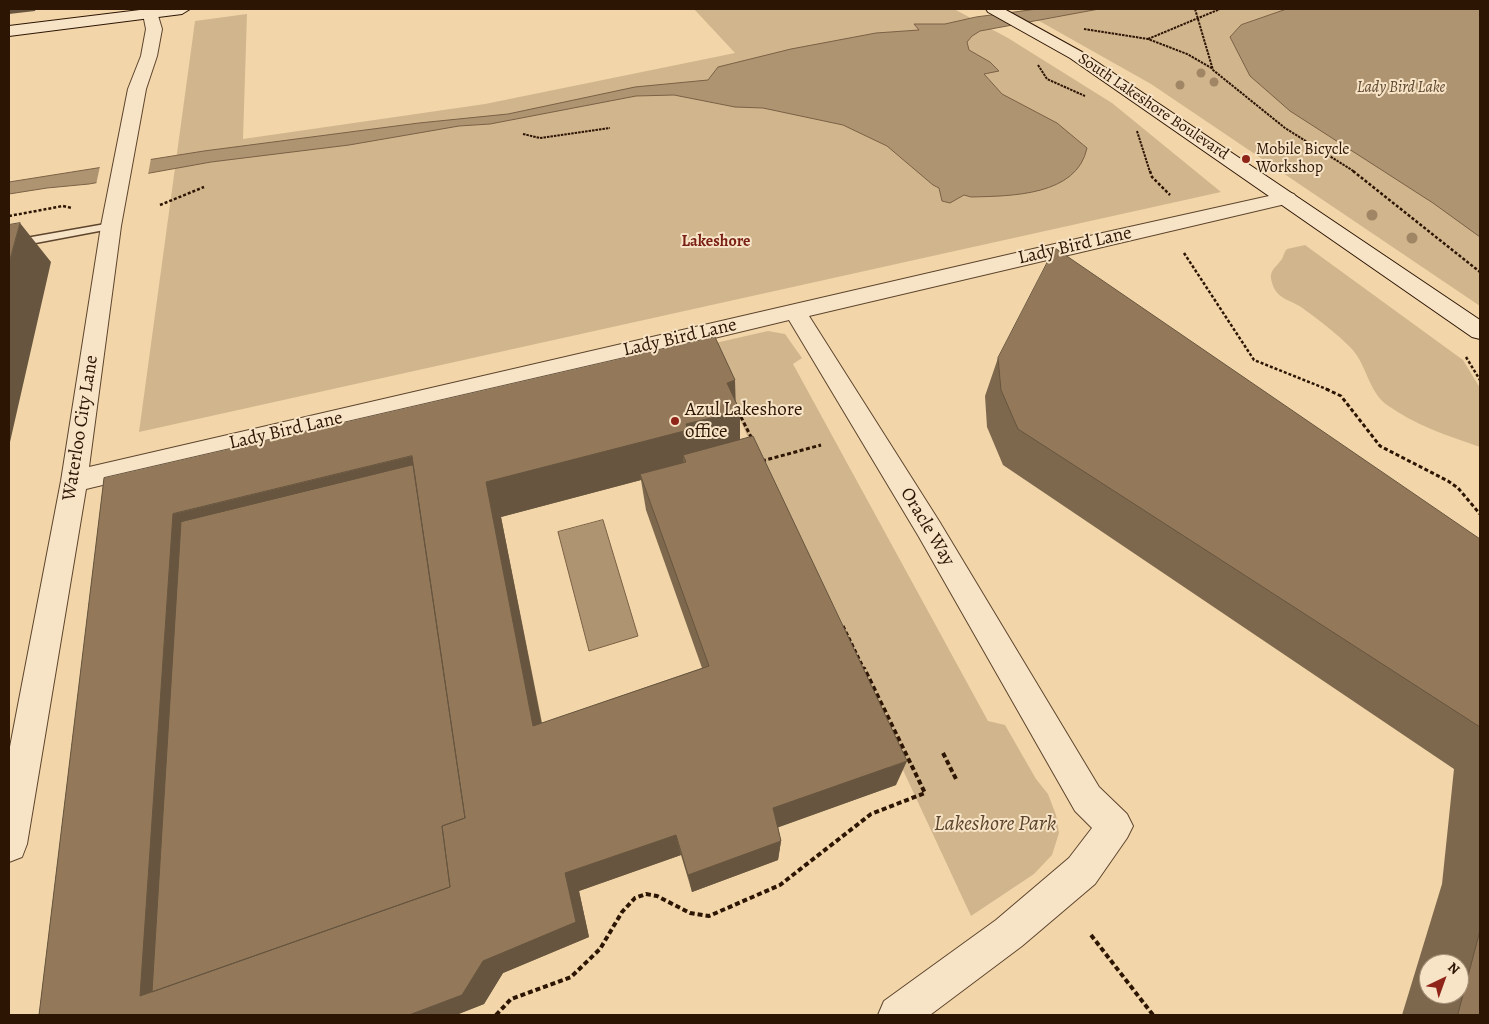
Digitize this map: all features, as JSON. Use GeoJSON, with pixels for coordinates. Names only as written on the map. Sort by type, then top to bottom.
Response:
{"type":"FeatureCollection","features":[{"type":"Feature","properties":{"kind":"street"},"geometry":{"type":"LineString","coordinates":[[9,31],[149,11],[182,9]]}},
{"type":"Feature","properties":{"kind":"street","name":"South Lakeshore Boulevard"},"geometry":{"type":"LineString","coordinates":[[994,9],[1084,60],[1480,331]]}},
{"type":"Feature","properties":{"kind":"street","name":"Waterloo City Lane"},"geometry":{"type":"LineString","coordinates":[[9,844],[74,481],[111,226],[137,90],[151,47],[154,25],[149,11]]}},
{"type":"Feature","properties":{"kind":"street","name":"Lady Bird Lane"},"geometry":{"type":"LineString","coordinates":[[74,481],[795,311],[1287,198]]}},
{"type":"Feature","properties":{"kind":"street","name":"Oracle Way"},"geometry":{"type":"LineString","coordinates":[[795,311],[929,530],[1054,745],[1088,799],[1115,826],[1076,877],[1009,932],[898,1015]]}},
{"type":"Feature","properties":{"kind":"lane"},"geometry":{"type":"LineString","coordinates":[[9,245],[111,226]]}},
{"type":"Feature","properties":{"kind":"path"},"geometry":{"type":"LineString","coordinates":[[1195,9],[1199,16],[1206,57],[1213,70]]}},
{"type":"Feature","properties":{"kind":"path"},"geometry":{"type":"LineString","coordinates":[[1148,38],[1220,9]]}},
{"type":"Feature","properties":{"kind":"path"},"geometry":{"type":"LineString","coordinates":[[1081,28],[1148,38],[1188,54],[1213,70],[1285,128],[1346,165],[1480,272]]}},
{"type":"Feature","properties":{"kind":"path"},"geometry":{"type":"LineString","coordinates":[[1037,62],[1042,74],[1047,79],[1090,97]]}},
{"type":"Feature","properties":{"kind":"path"},"geometry":{"type":"LineString","coordinates":[[523,134],[540,138],[610,128]]}},
{"type":"Feature","properties":{"kind":"path"},"geometry":{"type":"LineString","coordinates":[[1134,128],[1139,134],[1152,177],[1170,196]]}},
{"type":"Feature","properties":{"kind":"path"},"geometry":{"type":"LineString","coordinates":[[160,205],[204,187]]}},
{"type":"Feature","properties":{"kind":"path"},"geometry":{"type":"LineString","coordinates":[[1184,253],[1254,360],[1341,396],[1380,446],[1448,481],[1458,488],[1480,514]]}},
{"type":"Feature","properties":{"kind":"path"},"geometry":{"type":"LineString","coordinates":[[1466,356],[1480,380]]}},
{"type":"Feature","properties":{"kind":"path"},"geometry":{"type":"LineString","coordinates":[[736,407],[754,443]]}},
{"type":"Feature","properties":{"kind":"path"},"geometry":{"type":"LineString","coordinates":[[753,463],[822,444]]}},
{"type":"Feature","properties":{"kind":"path"},"geometry":{"type":"LineString","coordinates":[[758,452],[767,469]]}},
{"type":"Feature","properties":{"kind":"path"},"geometry":{"type":"LineString","coordinates":[[496,1015],[511,999],[571,977],[600,949],[622,912],[635,898],[646,894],[651,895],[690,913],[709,916],[780,886],[871,814],[925,793],[839,618]]}},
{"type":"Feature","properties":{"kind":"path"},"geometry":{"type":"LineString","coordinates":[[943,753],[957,782]]}},
{"type":"Feature","properties":{"kind":"path"},"geometry":{"type":"LineString","coordinates":[[1091,935],[1153,1015]]}},
{"type":"Feature","properties":{"kind":"green space"},"geometry":{"type":"Polygon","coordinates":[[[694,9],[954,9],[1008,38],[1112,103],[1221,192],[139,432],[195,21],[247,14],[243,139],[485,104],[735,53],[694,9]]]}},
{"type":"Feature","properties":{"kind":"green space"},"geometry":{"type":"Polygon","coordinates":[[[1018,9],[1314,9],[1480,225],[1480,306],[1151,84],[1018,9]]]}},
{"type":"Feature","properties":{"kind":"green space"},"geometry":{"type":"Polygon","coordinates":[[[1305,245],[1463,360],[1480,388],[1480,447],[1420,424],[1387,405],[1376,393],[1361,362],[1351,348],[1301,307],[1276,292],[1271,278],[1272,272],[1287,249],[1305,245]]]}},
{"type":"Feature","properties":{"kind":"green space","name":"Lakeshore Park"},"geometry":{"type":"Polygon","coordinates":[[[768,331],[785,334],[802,358],[793,364],[988,721],[1005,725],[1036,779],[1048,794],[1056,815],[1059,833],[1052,855],[1034,874],[971,916],[711,358],[715,343],[768,331]]]}},
{"type":"Feature","properties":{"kind":"water"},"geometry":{"type":"Polygon","coordinates":[[[1038,9],[1099,9],[980,31],[967,42],[969,50],[990,62],[999,71],[984,74],[1002,94],[1057,123],[1087,148],[1081,164],[1070,176],[1056,184],[1023,194],[971,197],[964,195],[950,203],[942,201],[939,188],[887,146],[843,125],[763,108],[735,107],[674,95],[636,96],[490,124],[459,126],[349,145],[211,162],[89,184],[9,194],[9,182],[204,151],[419,123],[508,114],[635,87],[708,80],[718,67],[791,49],[876,33],[919,30],[914,24],[945,24],[976,17],[1038,9]]]}},
{"type":"Feature","properties":{"kind":"water","name":"Lady Bird Lake"},"geometry":{"type":"Polygon","coordinates":[[[1287,9],[1480,9],[1480,237],[1433,203],[1290,111],[1250,76],[1230,37],[1241,25],[1287,9]]]}},
{"type":"Feature","properties":{"kind":"water"},"geometry":{"type":"Polygon","coordinates":[[[603,520],[638,636],[589,651],[558,532],[603,520]]]}},
{"type":"Feature","properties":{"kind":"pier"},"geometry":{"type":"Polygon","coordinates":[[[151,158],[148,175],[96,185],[100,166],[151,158]]]}},
{"type":"Feature","properties":{"kind":"building"},"geometry":{"type":"Polygon","coordinates":[[[20,223],[9,263],[9,225],[20,223]]]}},
{"type":"Feature","properties":{"kind":"building"},"geometry":{"type":"Polygon","coordinates":[[[1055,248],[1480,539],[1480,727],[1018,429],[1001,390],[998,358],[1055,248]]]}},
{"type":"Feature","properties":{"kind":"building"},"geometry":{"type":"Polygon","coordinates":[[[715,337],[735,380],[727,383],[740,411],[686,424],[688,430],[486,482],[533,726],[709,666],[640,474],[686,462],[683,455],[753,436],[907,761],[773,808],[781,841],[688,875],[676,835],[565,873],[576,922],[483,961],[462,995],[409,1015],[39,1015],[104,478],[715,337]],[[412,456],[173,514],[140,996],[450,887],[442,826],[465,818],[412,456]]]}},
{"type":"Feature","properties":{"kind":"building"},"geometry":{"type":"Polygon","coordinates":[[[413,465],[465,818],[442,826],[450,887],[152,992],[181,522],[413,465]]]}},
{"type":"Feature","properties":{"kind":"building"},"geometry":{"type":"Polygon","coordinates":[[[1480,931],[1480,1015],[1458,1015],[1461,1004],[1469,1004],[1469,973],[1480,931]]]}},
{"type":"Feature","properties":{"kind":"place","name":"Mobile Bicycle Workshop"},"geometry":{"type":"Point","coordinates":[1246,159]}},
{"type":"Feature","properties":{"kind":"place","name":"Azul Lakeshore office"},"geometry":{"type":"Point","coordinates":[675,421]}},
{"type":"Feature","properties":{"kind":"district","name":"Lakeshore"},"geometry":{"type":"Point","coordinates":[716,242]}}]}
